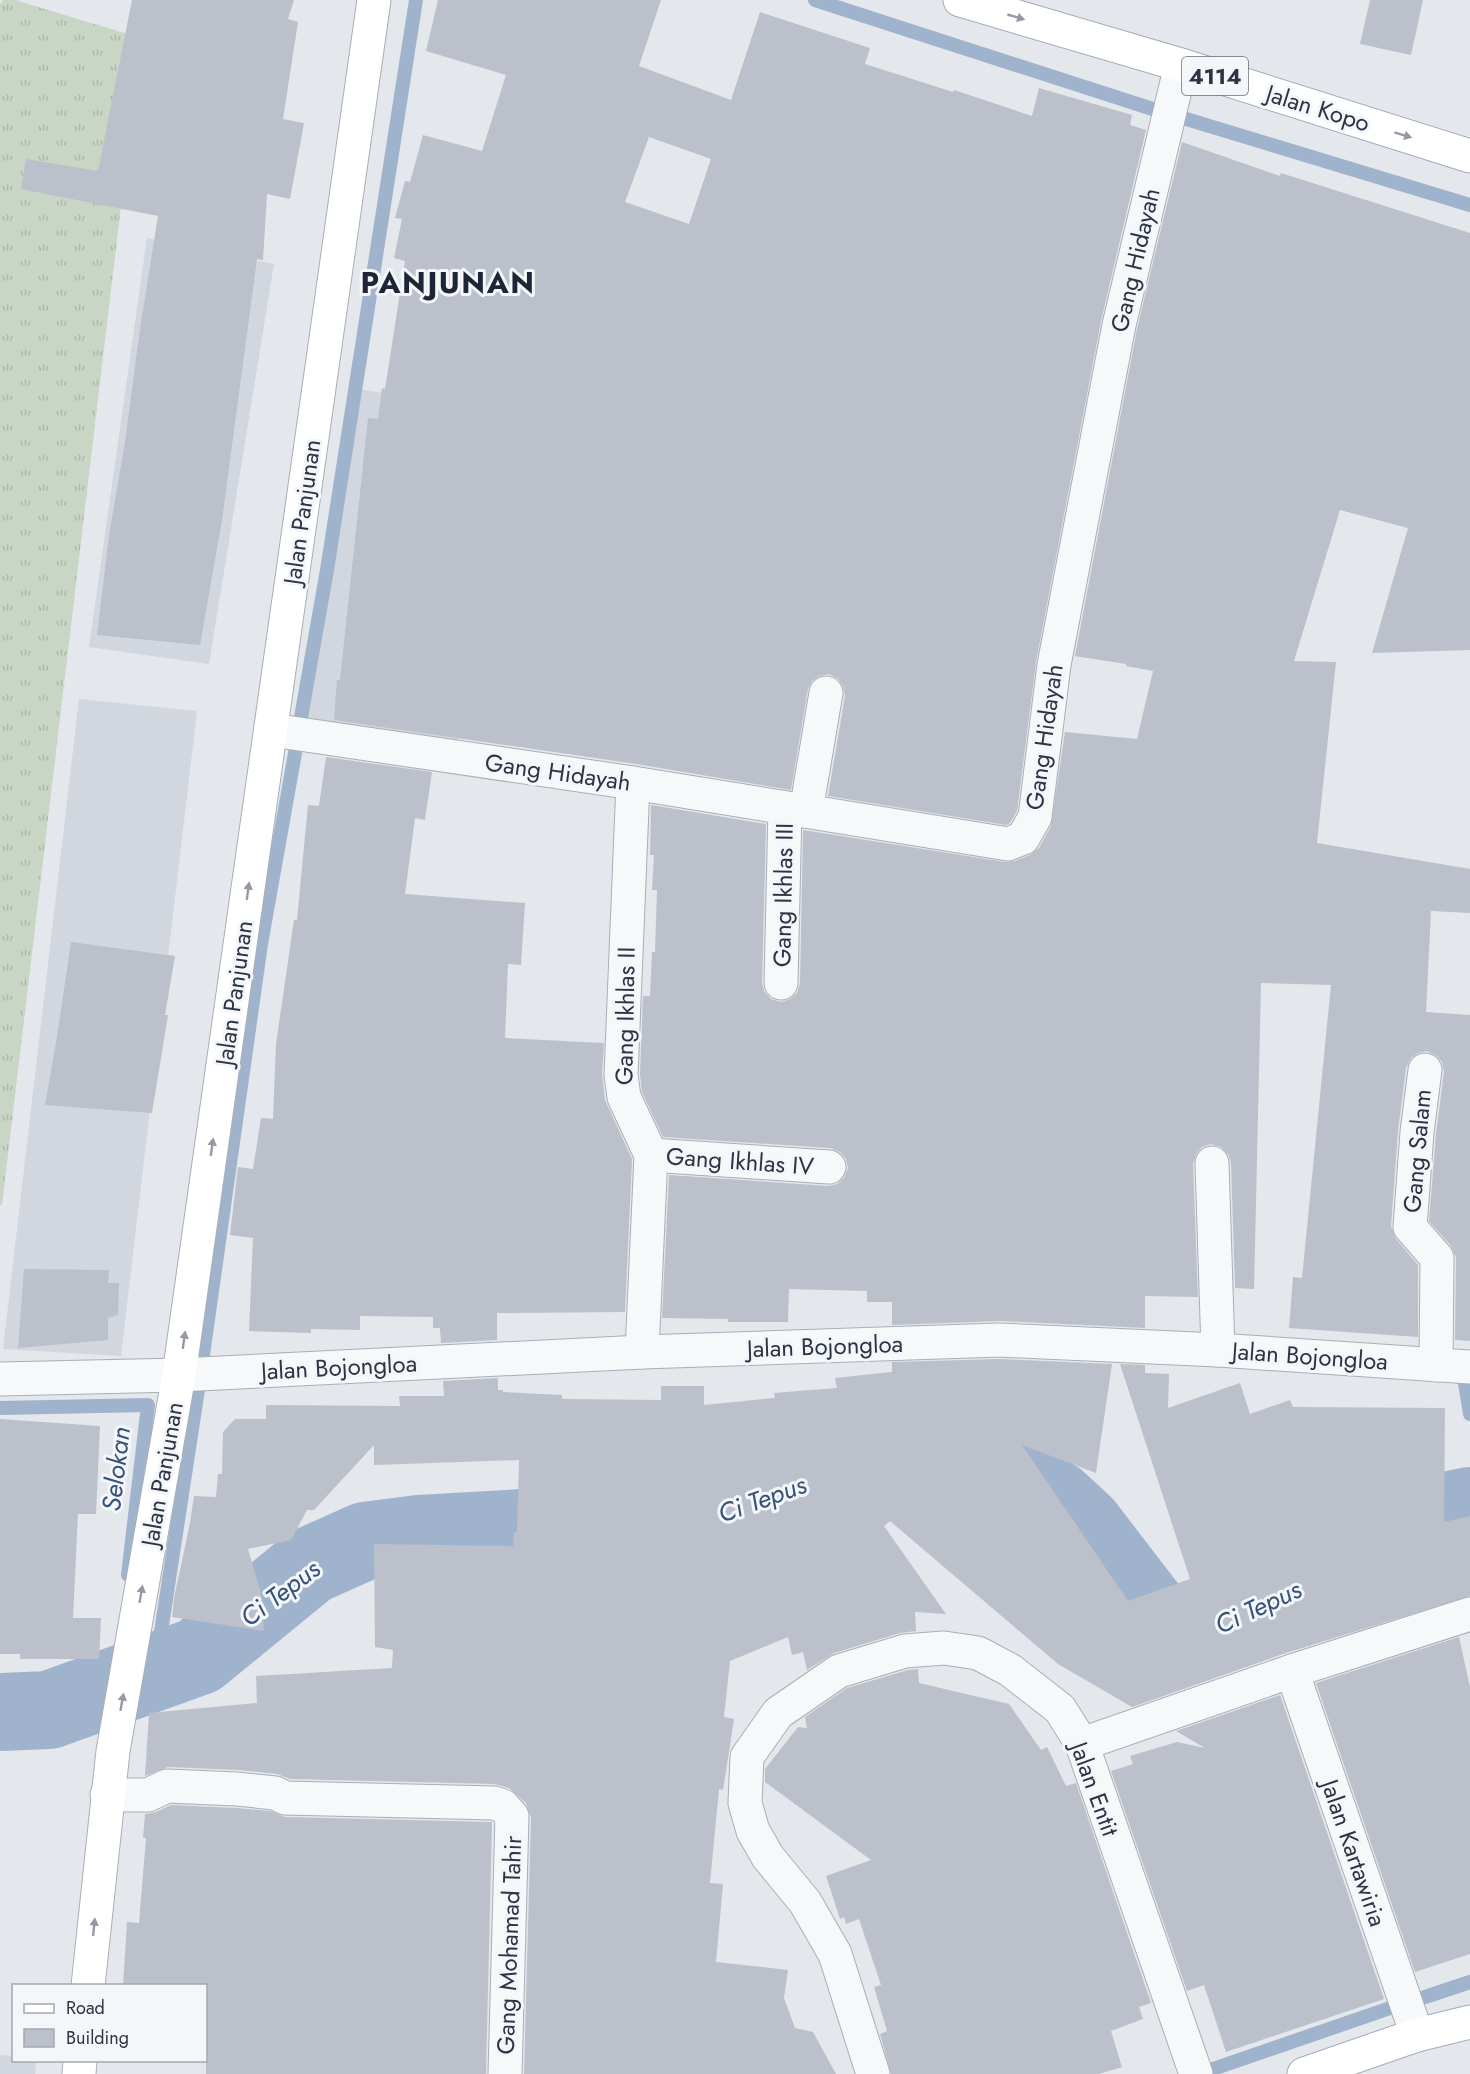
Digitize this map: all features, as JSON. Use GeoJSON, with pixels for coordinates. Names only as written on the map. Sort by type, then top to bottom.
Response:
{"type":"FeatureCollection","features":[{"type":"Feature","properties":{"kind":"main road","name":"Jalan Panjunan"},"geometry":{"type":"LineString","coordinates":[[88,1984],[113,1751],[179,1375],[374,0]]}},
{"type":"Feature","properties":{"kind":"main road","name":"Jalan Kopo"},"geometry":{"type":"LineString","coordinates":[[960,0],[1181,65],[1470,156]]}},
{"type":"Feature","properties":{"kind":"main road"},"geometry":{"type":"LineString","coordinates":[[1304,2074],[1417,2036],[1470,2022]]}},
{"type":"Feature","properties":{"kind":"street","name":"Gang Hidayah"},"geometry":{"type":"LineString","coordinates":[[272,730],[633,783],[1008,844],[1023,838],[1035,817],[1054,665],[1119,325],[1181,65]]}},
{"type":"Feature","properties":{"kind":"street","name":"Gang Ikhlas III"},"geometry":{"type":"LineString","coordinates":[[781,982],[795,809],[826,693]]}},
{"type":"Feature","properties":{"kind":"street","name":"Gang Ikhlas II"},"geometry":{"type":"LineString","coordinates":[[633,783],[621,1075],[624,1097],[651,1155],[642,1352]]}},
{"type":"Feature","properties":{"kind":"street","name":"Gang Salam"},"geometry":{"type":"LineString","coordinates":[[1425,1070],[1417,1132],[1410,1227],[1437,1258],[1461,1367]]}},
{"type":"Feature","properties":{"kind":"street","name":"Gang Ikhlas IV"},"geometry":{"type":"LineString","coordinates":[[651,1155],[829,1167]]}},
{"type":"Feature","properties":{"kind":"street"},"geometry":{"type":"LineString","coordinates":[[1212,1163],[1218,1350]]}},
{"type":"Feature","properties":{"kind":"street","name":"Jalan Bojongloa"},"geometry":{"type":"LineString","coordinates":[[0,1379],[179,1375],[642,1352],[999,1340],[1218,1350],[1461,1367]]}},
{"type":"Feature","properties":{"kind":"street"},"geometry":{"type":"LineString","coordinates":[[1082,1744],[1292,1671],[1470,1614]]}},
{"type":"Feature","properties":{"kind":"street","name":"Jalan Entit"},"geometry":{"type":"LineString","coordinates":[[873,2074],[835,1954],[805,1902],[768,1857],[753,1831],[745,1803],[747,1757],[778,1713],[839,1671],[905,1651],[944,1648],[978,1653],[1010,1670],[1059,1709],[1082,1744],[1197,2074]]}},
{"type":"Feature","properties":{"kind":"street","name":"Jalan Kartawiria"},"geometry":{"type":"LineString","coordinates":[[1292,1671],[1417,2036]]}},
{"type":"Feature","properties":{"kind":"street","name":"Gang Mohamad Tahir"},"geometry":{"type":"LineString","coordinates":[[107,1795],[148,1795],[167,1786],[226,1788],[274,1793],[285,1798],[494,1803],[503,1806],[512,1815],[505,2074]]}},
{"type":"Feature","properties":{"kind":"shaded area"},"geometry":{"type":"Polygon","coordinates":[[[147,238],[274,264],[209,664],[89,647],[147,238]]]}},
{"type":"Feature","properties":{"kind":"shaded area"},"geometry":{"type":"Polygon","coordinates":[[[352,388],[508,412],[457,746],[302,726],[352,388]]]}},
{"type":"Feature","properties":{"kind":"shaded area"},"geometry":{"type":"Polygon","coordinates":[[[79,699],[197,711],[121,1356],[3,1349],[79,699]]]}},
{"type":"Feature","properties":{"kind":"shaded area"},"geometry":{"type":"Polygon","coordinates":[[[0,2055],[12,2056],[12,2062],[36,2062],[35,2074],[0,2074],[0,2055]]]}},
{"type":"Feature","properties":{"kind":"green space"},"geometry":{"type":"Polygon","coordinates":[[[3,0],[15,0],[141,38],[2,1205],[0,1205],[0,5],[3,0]]]}},
{"type":"Feature","properties":{"kind":"building"},"geometry":{"type":"Polygon","coordinates":[[[132,0],[294,0],[288,19],[298,22],[283,119],[304,123],[290,199],[267,194],[263,260],[257,259],[222,520],[200,645],[97,635],[109,535],[158,216],[21,189],[26,159],[98,171],[132,0]]]}},
{"type":"Feature","properties":{"kind":"building"},"geometry":{"type":"Polygon","coordinates":[[[438,0],[661,0],[639,66],[731,100],[760,12],[870,48],[865,64],[953,92],[954,90],[1032,116],[1039,88],[1132,115],[1130,125],[1146,130],[1101,321],[1036,662],[1017,811],[1010,823],[1006,825],[828,796],[845,696],[843,686],[838,679],[829,674],[819,676],[812,681],[808,689],[791,790],[636,764],[334,720],[368,418],[378,419],[382,388],[385,389],[405,261],[394,258],[402,219],[395,218],[405,181],[410,182],[423,135],[482,151],[506,75],[426,51],[438,0]],[[649,137],[625,202],[689,224],[711,159],[649,137]]]}},
{"type":"Feature","properties":{"kind":"building"},"geometry":{"type":"Polygon","coordinates":[[[1370,0],[1423,0],[1411,55],[1360,44],[1370,0]]]}},
{"type":"Feature","properties":{"kind":"building"},"geometry":{"type":"Polygon","coordinates":[[[1182,142],[1280,176],[1281,173],[1470,233],[1470,650],[1372,653],[1408,528],[1340,510],[1294,661],[1336,662],[1317,843],[1470,869],[1470,913],[1431,911],[1426,1012],[1470,1015],[1470,1341],[1455,1340],[1456,1257],[1451,1246],[1429,1221],[1444,1072],[1442,1062],[1437,1056],[1427,1051],[1411,1058],[1406,1068],[1398,1131],[1391,1226],[1396,1239],[1418,1265],[1418,1337],[1289,1328],[1293,1277],[1302,1278],[1331,985],[1261,983],[1254,1289],[1235,1288],[1231,1162],[1228,1154],[1221,1147],[1211,1144],[1202,1147],[1196,1154],[1193,1164],[1198,1297],[1145,1296],[1145,1328],[1000,1321],[892,1325],[892,1302],[867,1302],[867,1291],[789,1289],[788,1322],[728,1322],[728,1319],[662,1318],[669,1175],[828,1186],[837,1184],[844,1178],[848,1168],[846,1159],[840,1152],[830,1148],[663,1137],[642,1092],[640,1074],[643,996],[650,996],[652,952],[655,952],[657,890],[652,890],[654,855],[650,855],[651,805],[766,824],[762,983],[764,991],[771,999],[781,1002],[797,993],[800,983],[803,830],[1005,862],[1015,861],[1030,855],[1039,848],[1051,826],[1065,732],[1137,739],[1153,671],[1075,656],[1137,329],[1182,142]]]}},
{"type":"Feature","properties":{"kind":"building"},"geometry":{"type":"Polygon","coordinates":[[[326,757],[432,772],[425,820],[415,818],[405,894],[525,903],[521,965],[508,964],[505,1038],[604,1043],[602,1074],[605,1100],[632,1159],[625,1312],[497,1313],[497,1340],[441,1343],[440,1328],[433,1328],[433,1317],[360,1316],[360,1330],[311,1329],[311,1333],[249,1331],[253,1238],[230,1235],[238,1167],[253,1169],[261,1118],[273,1119],[276,1044],[294,920],[297,920],[308,805],[319,806],[326,757]]]}},
{"type":"Feature","properties":{"kind":"building"},"geometry":{"type":"Polygon","coordinates":[[[71,942],[175,956],[152,1113],[45,1105],[71,942]]]}},
{"type":"Feature","properties":{"kind":"building"},"geometry":{"type":"Polygon","coordinates":[[[24,1269],[109,1270],[108,1283],[119,1283],[118,1315],[108,1318],[108,1340],[18,1348],[24,1269]]]}},
{"type":"Feature","properties":{"kind":"building"},"geometry":{"type":"Polygon","coordinates":[[[999,1359],[1112,1364],[1096,1473],[1022,1445],[1128,1601],[1190,1579],[1120,1364],[1145,1365],[1145,1373],[1169,1374],[1168,1408],[1240,1383],[1250,1414],[1290,1400],[1293,1407],[1445,1408],[1444,1522],[1470,1516],[1470,1596],[1286,1653],[1132,1707],[1058,1664],[890,1521],[884,1526],[946,1614],[915,1612],[916,1631],[900,1633],[834,1653],[807,1670],[803,1652],[792,1655],[788,1637],[730,1661],[724,1717],[734,1719],[723,1790],[719,1789],[710,1883],[723,1884],[716,1962],[788,1970],[784,1998],[795,2028],[813,2032],[836,2074],[524,2074],[531,1817],[526,1803],[509,1788],[494,1784],[290,1779],[277,1774],[239,1770],[168,1767],[145,1776],[149,1713],[257,1703],[256,1676],[392,1668],[393,1650],[375,1647],[374,1544],[513,1546],[514,1532],[517,1532],[519,1460],[374,1465],[374,1445],[314,1510],[307,1510],[291,1540],[248,1549],[262,1597],[264,1631],[172,1617],[194,1496],[216,1497],[218,1474],[222,1474],[223,1432],[235,1419],[266,1419],[266,1405],[400,1406],[399,1396],[444,1396],[443,1381],[498,1378],[498,1390],[503,1390],[503,1392],[562,1395],[562,1399],[661,1400],[661,1386],[704,1386],[704,1405],[775,1398],[774,1393],[837,1388],[835,1378],[892,1372],[892,1362],[999,1359]]]}},
{"type":"Feature","properties":{"kind":"building"},"geometry":{"type":"Polygon","coordinates":[[[0,1419],[100,1426],[96,1514],[78,1514],[73,1618],[101,1618],[99,1659],[20,1659],[20,1654],[0,1654],[0,1419]]]}},
{"type":"Feature","properties":{"kind":"building"},"geometry":{"type":"Polygon","coordinates":[[[1459,1637],[1470,1687],[1470,1954],[1415,1972],[1316,1683],[1459,1637]]]}},
{"type":"Feature","properties":{"kind":"building"},"geometry":{"type":"Polygon","coordinates":[[[918,1669],[919,1683],[1009,1704],[1041,1750],[1047,1747],[1066,1786],[1076,1783],[1151,2003],[1139,2007],[1143,2019],[1111,2031],[1122,2067],[1099,2074],[891,2074],[880,2034],[887,2031],[874,1987],[881,1985],[859,1919],[846,1924],[844,1917],[840,1919],[826,1876],[871,1860],[765,1782],[765,1769],[798,1727],[807,1728],[805,1717],[847,1688],[918,1669]]]}},
{"type":"Feature","properties":{"kind":"building"},"geometry":{"type":"Polygon","coordinates":[[[1280,1695],[1384,1999],[1226,2052],[1204,1985],[1187,1991],[1111,1771],[1133,1764],[1130,1756],[1177,1742],[1205,1748],[1176,1731],[1280,1695]]]}},
{"type":"Feature","properties":{"kind":"building"},"geometry":{"type":"Polygon","coordinates":[[[171,1805],[270,1811],[285,1817],[492,1822],[486,2074],[206,2074],[207,1984],[123,1984],[127,1922],[139,1923],[146,1838],[143,1838],[145,1814],[171,1805]]]}},
{"type":"Feature","properties":{"kind":"waterway"},"geometry":{"type":"LineString","coordinates":[[300,723],[327,570],[416,0]]}},
{"type":"Feature","properties":{"kind":"waterway"},"geometry":{"type":"LineString","coordinates":[[815,0],[1165,113]]}},
{"type":"Feature","properties":{"kind":"waterway"},"geometry":{"type":"LineString","coordinates":[[1173,115],[1470,205]]}},
{"type":"Feature","properties":{"kind":"waterway"},"geometry":{"type":"LineString","coordinates":[[202,1362],[261,944],[297,742]]}},
{"type":"Feature","properties":{"kind":"waterway"},"geometry":{"type":"LineString","coordinates":[[1462,1365],[1470,1414]]}},
{"type":"Feature","properties":{"kind":"waterway"},"geometry":{"type":"LineString","coordinates":[[155,1671],[199,1383]]}},
{"type":"Feature","properties":{"kind":"waterway","name":"Selokan"},"geometry":{"type":"LineString","coordinates":[[0,1408],[148,1405],[128,1575]]}},
{"type":"Feature","properties":{"kind":"waterway","name":"Ci Tepus"},"geometry":{"type":"LineString","coordinates":[[965,1466],[1010,1472],[1057,1500],[1084,1525],[1163,1628],[1197,1633],[1230,1623]]}},
{"type":"Feature","properties":{"kind":"waterway","name":"Ci Tepus"},"geometry":{"type":"LineString","coordinates":[[1352,1559],[1399,1521],[1470,1506]]}},
{"type":"Feature","properties":{"kind":"waterway","name":"Ci Tepus"},"geometry":{"type":"LineString","coordinates":[[0,1712],[49,1710],[199,1656],[309,1566],[365,1541],[419,1534],[625,1522]]}},
{"type":"Feature","properties":{"kind":"waterway"},"geometry":{"type":"LineString","coordinates":[[1425,1997],[1470,1982]]}},
{"type":"Feature","properties":{"kind":"waterway"},"geometry":{"type":"LineString","coordinates":[[1213,2069],[1393,2007]]}},
{"type":"Feature","properties":{"kind":"district","name":"PANJUNAN"},"geometry":{"type":"Point","coordinates":[448,282]}}]}
